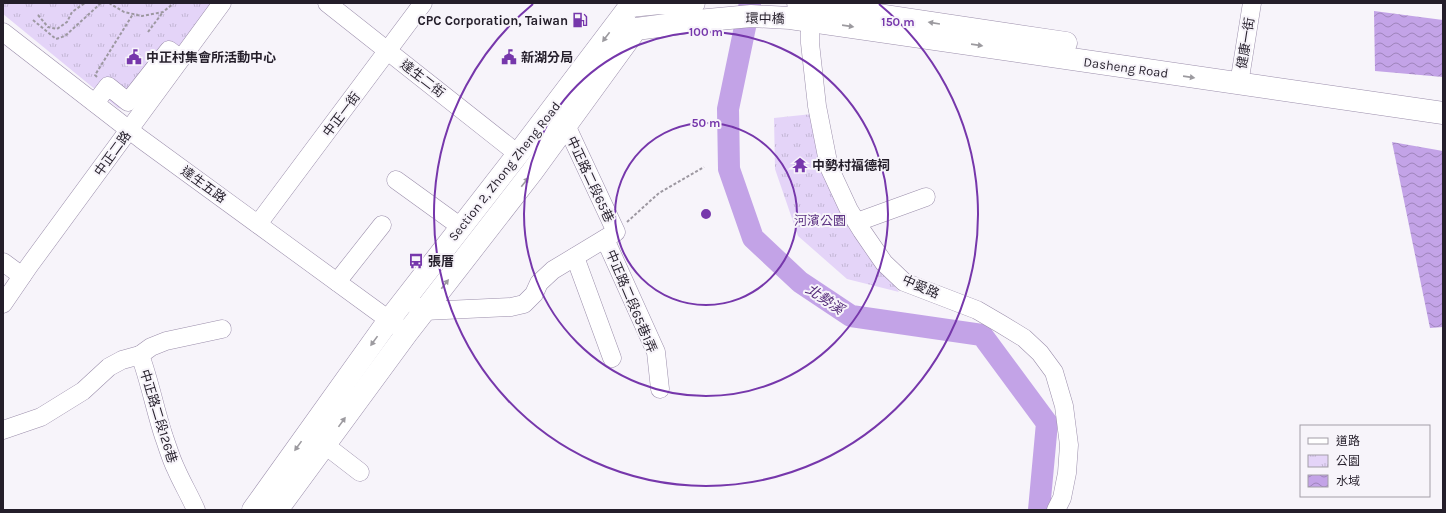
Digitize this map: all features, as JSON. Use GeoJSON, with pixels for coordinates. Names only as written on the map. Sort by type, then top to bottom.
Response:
{"type":"FeatureCollection","features":[{"type":"Feature","properties":{"kind":"main road"},"geometry":{"type":"LineString","coordinates":[[631,5],[676,6],[667,26],[636,29]]}},
{"type":"Feature","properties":{"kind":"main road","name":"Section 2, Zhong Zheng Road"},"geometry":{"type":"LineString","coordinates":[[253,510],[389,320],[631,5]]}},
{"type":"Feature","properties":{"kind":"main road","name":"環中橋"},"geometry":{"type":"LineString","coordinates":[[676,6],[752,16],[790,18],[806,9]]}},
{"type":"Feature","properties":{"kind":"main road","name":"Dasheng Road"},"geometry":{"type":"LineString","coordinates":[[806,9],[1040,47],[1388,99],[1443,113]]}},
{"type":"Feature","properties":{"kind":"main road","name":"Section 2, Zhong Zheng Road"},"geometry":{"type":"LineString","coordinates":[[277,510],[407,333],[532,172],[636,29]]}},
{"type":"Feature","properties":{"kind":"main road","name":"Dasheng Road"},"geometry":{"type":"LineString","coordinates":[[1388,99],[1443,100]]}},
{"type":"Feature","properties":{"kind":"street","name":"中正二路"},"geometry":{"type":"LineString","coordinates":[[3,304],[222,3]]}},
{"type":"Feature","properties":{"kind":"street","name":"達生二街"},"geometry":{"type":"LineString","coordinates":[[327,3],[518,154]]}},
{"type":"Feature","properties":{"kind":"street","name":"中正一街"},"geometry":{"type":"LineString","coordinates":[[258,224],[423,3]]}},
{"type":"Feature","properties":{"kind":"street","name":"健康一街"},"geometry":{"type":"LineString","coordinates":[[1240,77],[1252,3]]}},
{"type":"Feature","properties":{"kind":"street"},"geometry":{"type":"LineString","coordinates":[[667,26],[676,6]]}},
{"type":"Feature","properties":{"kind":"street"},"geometry":{"type":"LineString","coordinates":[[636,29],[676,6]]}},
{"type":"Feature","properties":{"kind":"street","name":"中愛路"},"geometry":{"type":"LineString","coordinates":[[806,9],[817,106],[828,167],[849,210],[884,263],[904,282],[977,310],[1024,338],[1040,353],[1054,372],[1064,406],[1069,445],[1067,473],[1062,498],[1056,510]]}},
{"type":"Feature","properties":{"kind":"street","name":"達生五路"},"geometry":{"type":"LineString","coordinates":[[3,32],[129,129],[407,333]]}},
{"type":"Feature","properties":{"kind":"street"},"geometry":{"type":"LineString","coordinates":[[95,103],[108,86],[128,102],[169,50],[181,59]]}},
{"type":"Feature","properties":{"kind":"street","name":"中正路二段65巷"},"geometry":{"type":"LineString","coordinates":[[424,311],[512,307],[524,304],[534,294],[540,283],[553,270],[610,235],[566,125]]}},
{"type":"Feature","properties":{"kind":"street"},"geometry":{"type":"LineString","coordinates":[[396,180],[461,227]]}},
{"type":"Feature","properties":{"kind":"street"},"geometry":{"type":"LineString","coordinates":[[857,222],[926,197]]}},
{"type":"Feature","properties":{"kind":"street"},"geometry":{"type":"LineString","coordinates":[[337,282],[382,225]]}},
{"type":"Feature","properties":{"kind":"street","name":"中正路二段65巷1弄"},"geometry":{"type":"LineString","coordinates":[[610,235],[656,352],[660,389]]}},
{"type":"Feature","properties":{"kind":"street"},"geometry":{"type":"LineString","coordinates":[[575,257],[612,358]]}},
{"type":"Feature","properties":{"kind":"street"},"geometry":{"type":"LineString","coordinates":[[3,262],[22,276]]}},
{"type":"Feature","properties":{"kind":"street"},"geometry":{"type":"LineString","coordinates":[[406,298],[424,311]]}},
{"type":"Feature","properties":{"kind":"street"},"geometry":{"type":"LineString","coordinates":[[140,355],[151,347],[166,341],[222,329]]}},
{"type":"Feature","properties":{"kind":"street","name":"中正路二段126巷"},"geometry":{"type":"LineString","coordinates":[[3,430],[41,417],[82,391],[109,367],[122,360],[140,355],[173,462],[196,510]]}},
{"type":"Feature","properties":{"kind":"street"},"geometry":{"type":"LineString","coordinates":[[325,446],[360,472]]}},
{"type":"Feature","properties":{"kind":"path"},"geometry":{"type":"LineString","coordinates":[[38,15],[48,27],[57,29],[67,22],[72,12],[85,3]]}},
{"type":"Feature","properties":{"kind":"path"},"geometry":{"type":"LineString","coordinates":[[33,20],[56,39],[65,36],[101,3]]}},
{"type":"Feature","properties":{"kind":"path"},"geometry":{"type":"LineString","coordinates":[[108,3],[124,12],[142,16],[163,12]]}},
{"type":"Feature","properties":{"kind":"path"},"geometry":{"type":"LineString","coordinates":[[148,32],[163,12],[174,3]]}},
{"type":"Feature","properties":{"kind":"path"},"geometry":{"type":"LineString","coordinates":[[108,86],[95,75],[133,14]]}},
{"type":"Feature","properties":{"kind":"path"},"geometry":{"type":"LineString","coordinates":[[610,235],[659,193],[704,167]]}},
{"type":"Feature","properties":{"kind":"green space"},"geometry":{"type":"Polygon","coordinates":[[[3,3],[212,3],[131,111],[118,108],[3,14],[3,3]]]}},
{"type":"Feature","properties":{"kind":"green space","name":"河濱公園"},"geometry":{"type":"Polygon","coordinates":[[[812,114],[852,226],[899,292],[847,279],[798,236],[775,169],[774,118],[812,114]]]}},
{"type":"Feature","properties":{"kind":"water"},"geometry":{"type":"Polygon","coordinates":[[[1374,11],[1443,20],[1443,77],[1375,71],[1374,11]]]}},
{"type":"Feature","properties":{"kind":"water"},"geometry":{"type":"Polygon","coordinates":[[[1392,142],[1443,151],[1443,327],[1430,328],[1392,142]]]}},
{"type":"Feature","properties":{"kind":"waterway","name":"北勢溪"},"geometry":{"type":"LineString","coordinates":[[750,3],[728,109],[729,169],[753,238],[800,282],[851,316],[982,335],[1047,423],[1039,510]]}},
{"type":"Feature","properties":{"kind":"place","name":"CPC Corporation, Taiwan"},"geometry":{"type":"Point","coordinates":[580,20]}},
{"type":"Feature","properties":{"kind":"place","name":"中正村集會所活動中心"},"geometry":{"type":"Point","coordinates":[134,57]}},
{"type":"Feature","properties":{"kind":"place","name":"新湖分局"},"geometry":{"type":"Point","coordinates":[509,57]}},
{"type":"Feature","properties":{"kind":"place","name":"中勢村福德祠"},"geometry":{"type":"Point","coordinates":[800,165]}},
{"type":"Feature","properties":{"kind":"place","name":"張厝"},"geometry":{"type":"Point","coordinates":[416,261]}}]}
